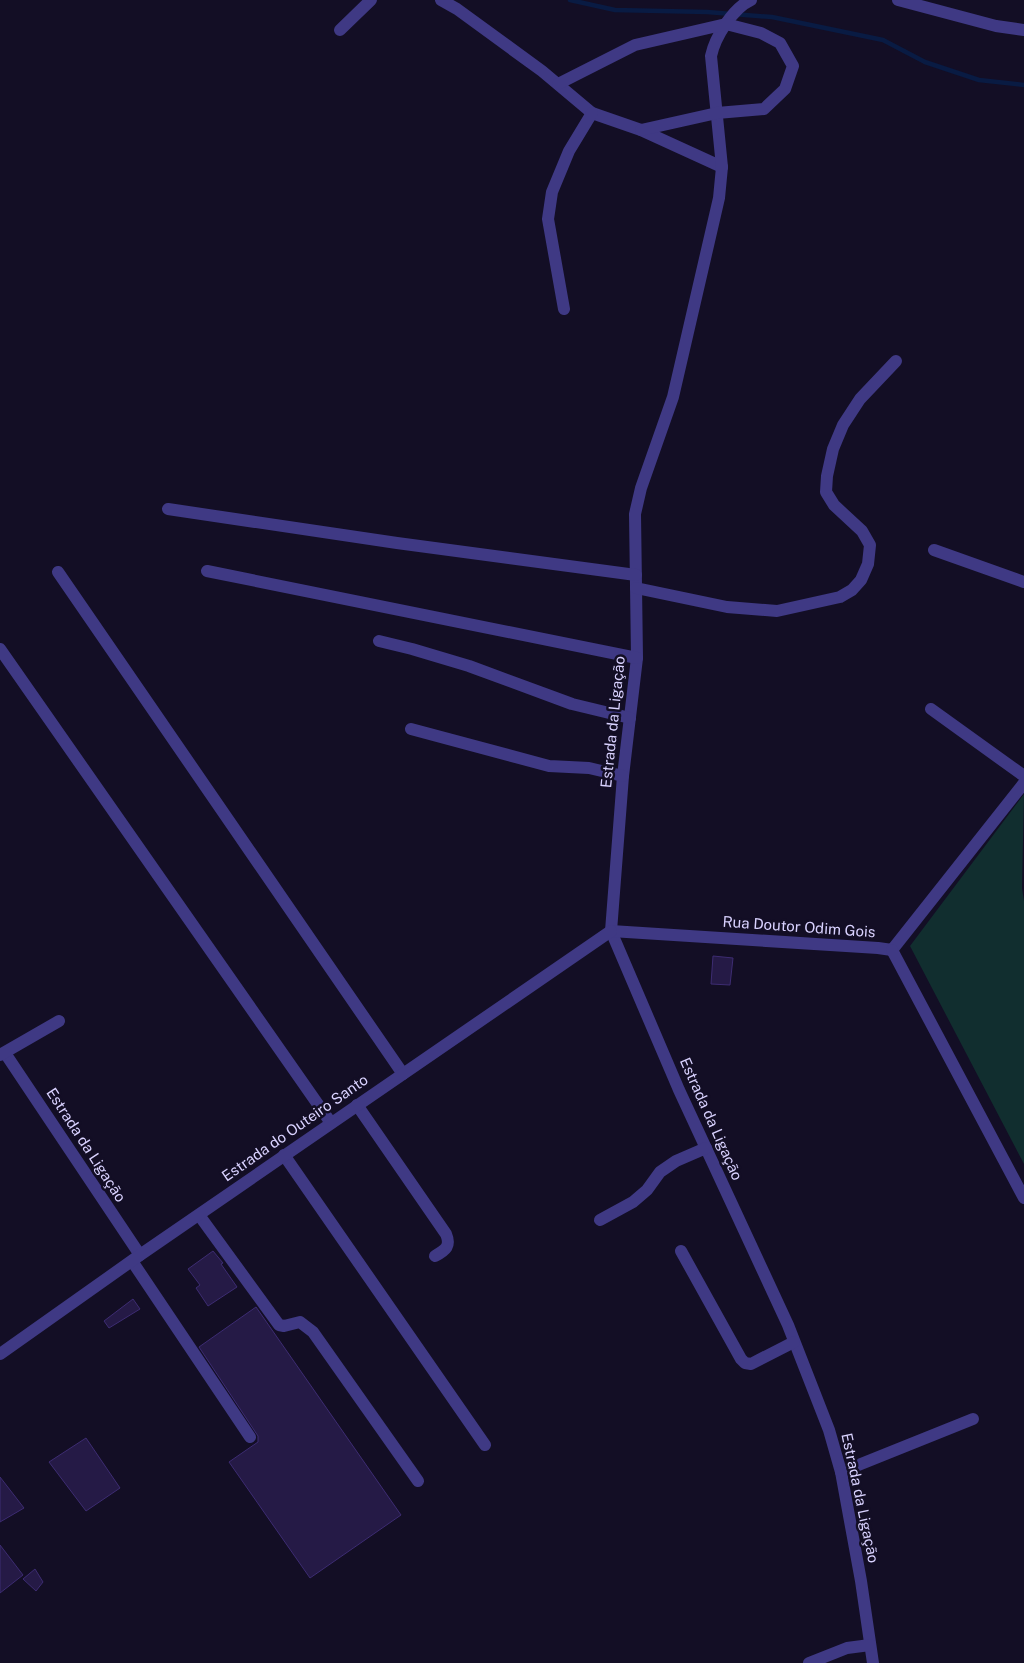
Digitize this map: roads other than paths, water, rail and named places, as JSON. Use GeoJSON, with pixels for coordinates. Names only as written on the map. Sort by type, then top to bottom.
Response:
{"type":"FeatureCollection","features":[{"type":"Feature","properties":{"kind":"street"},"geometry":{"type":"LineString","coordinates":[[340,30],[371,0]]}},
{"type":"Feature","properties":{"kind":"street"},"geometry":{"type":"LineString","coordinates":[[441,0],[458,9],[558,84],[592,113],[641,130],[722,167]]}},
{"type":"Feature","properties":{"kind":"street"},"geometry":{"type":"LineString","coordinates":[[898,0],[996,26],[1024,30]]}},
{"type":"Feature","properties":{"kind":"street"},"geometry":{"type":"LineString","coordinates":[[716,113],[711,56],[714,42],[728,22],[749,1]]}},
{"type":"Feature","properties":{"kind":"street"},"geometry":{"type":"LineString","coordinates":[[558,84],[635,45],[728,22],[760,33],[780,43],[793,66],[785,89],[764,109],[716,113],[641,130]]}},
{"type":"Feature","properties":{"kind":"street"},"geometry":{"type":"LineString","coordinates":[[564,309],[548,219],[552,192],[569,151],[592,113]]}},
{"type":"Feature","properties":{"kind":"street","name":"Estrada da Ligação"},"geometry":{"type":"LineString","coordinates":[[716,113],[722,167],[719,198],[673,397],[641,488],[635,514],[637,658],[623,776],[611,931],[794,1342],[829,1430],[841,1472],[861,1581],[873,1663]]}},
{"type":"Feature","properties":{"kind":"street"},"geometry":{"type":"LineString","coordinates":[[636,588],[727,607],[778,610],[840,597],[852,590],[861,580],[868,564],[870,545],[862,531],[834,505],[826,492],[827,476],[833,449],[843,425],[860,399],[896,361]]}},
{"type":"Feature","properties":{"kind":"street"},"geometry":{"type":"LineString","coordinates":[[168,509],[397,543],[636,575]]}},
{"type":"Feature","properties":{"kind":"street"},"geometry":{"type":"LineString","coordinates":[[934,550],[1024,582]]}},
{"type":"Feature","properties":{"kind":"street"},"geometry":{"type":"LineString","coordinates":[[207,571],[637,658]]}},
{"type":"Feature","properties":{"kind":"street"},"geometry":{"type":"LineString","coordinates":[[58,572],[402,1074]]}},
{"type":"Feature","properties":{"kind":"street"},"geometry":{"type":"LineString","coordinates":[[379,641],[469,666],[572,704],[630,718]]}},
{"type":"Feature","properties":{"kind":"street"},"geometry":{"type":"LineString","coordinates":[[0,649],[330,1123]]}},
{"type":"Feature","properties":{"kind":"street"},"geometry":{"type":"LineString","coordinates":[[931,709],[1024,776]]}},
{"type":"Feature","properties":{"kind":"street"},"geometry":{"type":"LineString","coordinates":[[411,729],[549,766],[589,768],[623,776]]}},
{"type":"Feature","properties":{"kind":"street","name":"Rua Doutor Odim Gois"},"geometry":{"type":"LineString","coordinates":[[611,931],[892,950],[1024,783]]}},
{"type":"Feature","properties":{"kind":"street","name":"Estrada do Outeiro Santo"},"geometry":{"type":"LineString","coordinates":[[0,1354],[330,1123],[611,931]]}},
{"type":"Feature","properties":{"kind":"street"},"geometry":{"type":"LineString","coordinates":[[892,950],[1024,1198]]}},
{"type":"Feature","properties":{"kind":"street","name":"Estrada da Ligação"},"geometry":{"type":"LineString","coordinates":[[60,1021],[3,1054],[250,1437]]}},
{"type":"Feature","properties":{"kind":"street"},"geometry":{"type":"LineString","coordinates":[[357,1105],[446,1234],[448,1246],[435,1256]]}},
{"type":"Feature","properties":{"kind":"street"},"geometry":{"type":"LineString","coordinates":[[600,1220],[634,1202],[647,1190],[660,1172],[676,1161],[706,1148]]}},
{"type":"Feature","properties":{"kind":"street"},"geometry":{"type":"LineString","coordinates":[[284,1156],[485,1445]]}},
{"type":"Feature","properties":{"kind":"street"},"geometry":{"type":"LineString","coordinates":[[199,1215],[279,1325],[284,1326],[300,1322],[313,1332],[418,1482]]}},
{"type":"Feature","properties":{"kind":"street"},"geometry":{"type":"LineString","coordinates":[[681,1251],[745,1363],[751,1364],[794,1342]]}},
{"type":"Feature","properties":{"kind":"street"},"geometry":{"type":"LineString","coordinates":[[841,1472],[973,1419]]}},
{"type":"Feature","properties":{"kind":"street"},"geometry":{"type":"LineString","coordinates":[[809,1663],[847,1648],[870,1645]]}},
{"type":"Feature","properties":{"kind":"waterway"},"geometry":{"type":"LineString","coordinates":[[570,0],[615,10],[707,12],[772,17],[883,40],[925,62],[979,80],[1024,85]]}}]}
